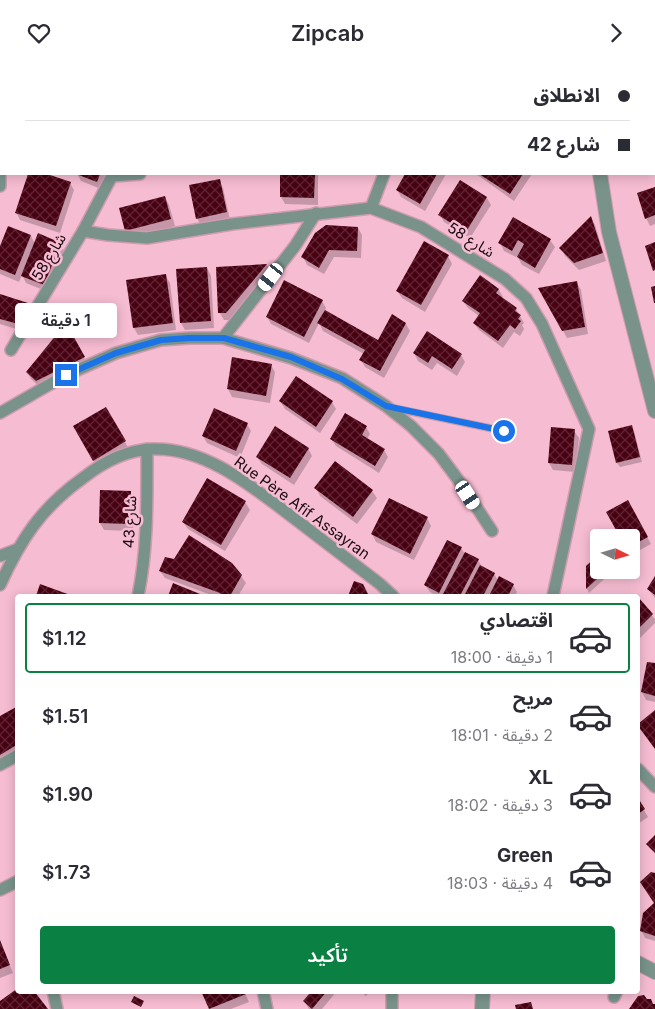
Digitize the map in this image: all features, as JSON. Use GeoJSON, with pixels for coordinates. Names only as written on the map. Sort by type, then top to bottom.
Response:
{"type":"FeatureCollection","features":[{"type":"Feature","properties":{"kind":"street"},"geometry":{"type":"LineString","coordinates":[[0,171],[0,186]]}},
{"type":"Feature","properties":{"kind":"street","name":"شارع 58"},"geometry":{"type":"LineString","coordinates":[[11,350],[83,231],[113,175]]}},
{"type":"Feature","properties":{"kind":"street"},"geometry":{"type":"LineString","coordinates":[[371,208],[384,175]]}},
{"type":"Feature","properties":{"kind":"street"},"geometry":{"type":"LineString","coordinates":[[599,175],[609,232],[655,411]]}},
{"type":"Feature","properties":{"kind":"street","name":"شارع 58"},"geometry":{"type":"LineString","coordinates":[[83,231],[148,238],[232,224],[371,208],[421,227],[505,279],[526,298],[542,324],[590,429],[553,594]]}},
{"type":"Feature","properties":{"kind":"street"},"geometry":{"type":"LineString","coordinates":[[224,338],[295,246],[316,213]]}},
{"type":"Feature","properties":{"kind":"street"},"geometry":{"type":"LineString","coordinates":[[0,413],[66,375],[116,353],[161,340],[224,338],[291,357],[342,379],[386,406],[439,454],[492,531]]}},
{"type":"Feature","properties":{"kind":"street","name":"Rue Père Afif Assayran"},"geometry":{"type":"LineString","coordinates":[[0,585],[18,549],[41,514],[64,491],[98,467],[119,456],[146,449],[183,452],[202,459],[240,478],[391,594]]}},
{"type":"Feature","properties":{"kind":"street","name":"شارع 43"},"geometry":{"type":"LineString","coordinates":[[138,594],[147,520],[146,449]]}},
{"type":"Feature","properties":{"kind":"street"},"geometry":{"type":"LineString","coordinates":[[0,556],[18,549]]}},
{"type":"Feature","properties":{"kind":"street"},"geometry":{"type":"LineString","coordinates":[[380,584],[380,594]]}},
{"type":"Feature","properties":{"kind":"street"},"geometry":{"type":"LineString","coordinates":[[0,765],[15,757]]}},
{"type":"Feature","properties":{"kind":"street"},"geometry":{"type":"LineString","coordinates":[[640,771],[655,787]]}},
{"type":"Feature","properties":{"kind":"street"},"geometry":{"type":"LineString","coordinates":[[0,890],[15,882]]}},
{"type":"Feature","properties":{"kind":"street"},"geometry":{"type":"LineString","coordinates":[[640,964],[654,970]]}},
{"type":"Feature","properties":{"kind":"street"},"geometry":{"type":"LineString","coordinates":[[54,994],[57,1009]]}},
{"type":"Feature","properties":{"kind":"street"},"geometry":{"type":"LineString","coordinates":[[264,994],[266,1009]]}},
{"type":"Feature","properties":{"kind":"street"},"geometry":{"type":"LineString","coordinates":[[392,994],[392,1009]]}},
{"type":"Feature","properties":{"kind":"street"},"geometry":{"type":"LineString","coordinates":[[482,994],[482,1009]]}},
{"type":"Feature","properties":{"kind":"lane"},"geometry":{"type":"LineString","coordinates":[[386,406],[504,431]]}},
{"type":"Feature","properties":{"kind":"building"},"geometry":{"type":"Polygon","coordinates":[[[28,175],[50,175],[71,182],[56,226],[15,213],[28,175]]]}},
{"type":"Feature","properties":{"kind":"building"},"geometry":{"type":"Polygon","coordinates":[[[79,175],[100,175],[97,182],[79,175]]]}},
{"type":"Feature","properties":{"kind":"building"},"geometry":{"type":"Polygon","coordinates":[[[280,175],[315,175],[314,198],[280,197],[280,175]]]}},
{"type":"Feature","properties":{"kind":"building"},"geometry":{"type":"Polygon","coordinates":[[[404,175],[436,175],[420,204],[396,190],[404,175]]]}},
{"type":"Feature","properties":{"kind":"building"},"geometry":{"type":"Polygon","coordinates":[[[481,175],[522,175],[510,194],[481,175]]]}},
{"type":"Feature","properties":{"kind":"building"},"geometry":{"type":"Polygon","coordinates":[[[220,179],[227,212],[196,219],[189,185],[220,179]]]}},
{"type":"Feature","properties":{"kind":"building"},"geometry":{"type":"Polygon","coordinates":[[[460,180],[487,197],[466,232],[438,215],[460,180]]]}},
{"type":"Feature","properties":{"kind":"building"},"geometry":{"type":"Polygon","coordinates":[[[655,187],[655,215],[645,219],[637,193],[655,187]]]}},
{"type":"Feature","properties":{"kind":"building"},"geometry":{"type":"Polygon","coordinates":[[[165,196],[171,219],[125,231],[119,208],[165,196]]]}},
{"type":"Feature","properties":{"kind":"building"},"geometry":{"type":"Polygon","coordinates":[[[591,216],[603,253],[574,263],[559,248],[591,216]]]}},
{"type":"Feature","properties":{"kind":"building"},"geometry":{"type":"Polygon","coordinates":[[[513,217],[551,239],[535,268],[517,257],[524,244],[518,240],[512,251],[498,243],[513,217]]]}},
{"type":"Feature","properties":{"kind":"building"},"geometry":{"type":"Polygon","coordinates":[[[326,225],[358,227],[357,251],[329,250],[319,268],[301,257],[315,233],[326,225]]]}},
{"type":"Feature","properties":{"kind":"building"},"geometry":{"type":"Polygon","coordinates":[[[8,226],[31,235],[15,275],[0,269],[0,246],[8,226]]]}},
{"type":"Feature","properties":{"kind":"building"},"geometry":{"type":"Polygon","coordinates":[[[38,233],[61,243],[44,285],[21,276],[38,233]]]}},
{"type":"Feature","properties":{"kind":"building"},"geometry":{"type":"Polygon","coordinates":[[[424,241],[449,255],[421,305],[396,291],[424,241]]]}},
{"type":"Feature","properties":{"kind":"building"},"geometry":{"type":"Polygon","coordinates":[[[655,242],[655,270],[653,271],[645,246],[655,242]]]}},
{"type":"Feature","properties":{"kind":"building"},"geometry":{"type":"Polygon","coordinates":[[[267,264],[226,313],[218,313],[216,267],[267,264]]]}},
{"type":"Feature","properties":{"kind":"building"},"geometry":{"type":"Polygon","coordinates":[[[207,267],[211,321],[180,323],[176,269],[207,267]]]}},
{"type":"Feature","properties":{"kind":"building"},"geometry":{"type":"Polygon","coordinates":[[[166,274],[173,323],[133,328],[126,280],[166,274]]]}},
{"type":"Feature","properties":{"kind":"building"},"geometry":{"type":"Polygon","coordinates":[[[480,275],[499,289],[496,293],[517,308],[515,311],[521,315],[518,319],[521,321],[515,329],[510,325],[498,341],[473,323],[480,313],[462,301],[480,275]]]}},
{"type":"Feature","properties":{"kind":"building"},"geometry":{"type":"Polygon","coordinates":[[[284,280],[323,300],[304,337],[266,317],[284,280]]]}},
{"type":"Feature","properties":{"kind":"building"},"geometry":{"type":"Polygon","coordinates":[[[577,281],[585,327],[562,331],[538,288],[577,281]]]}},
{"type":"Feature","properties":{"kind":"building"},"geometry":{"type":"Polygon","coordinates":[[[655,286],[655,303],[654,303],[651,287],[655,286]]]}},
{"type":"Feature","properties":{"kind":"building"},"geometry":{"type":"Polygon","coordinates":[[[0,294],[28,303],[22,325],[0,319],[0,294]]]}},
{"type":"Feature","properties":{"kind":"building"},"geometry":{"type":"Polygon","coordinates":[[[325,310],[378,340],[392,314],[406,323],[380,371],[359,360],[365,350],[317,323],[325,310]]]}},
{"type":"Feature","properties":{"kind":"building"},"geometry":{"type":"Polygon","coordinates":[[[66,323],[85,357],[36,381],[26,372],[66,323]]]}},
{"type":"Feature","properties":{"kind":"building"},"geometry":{"type":"Polygon","coordinates":[[[427,331],[462,354],[452,369],[432,356],[428,363],[413,353],[427,331]]]}},
{"type":"Feature","properties":{"kind":"building"},"geometry":{"type":"Polygon","coordinates":[[[232,357],[272,364],[266,396],[227,389],[232,357]]]}},
{"type":"Feature","properties":{"kind":"building"},"geometry":{"type":"Polygon","coordinates":[[[296,376],[333,401],[316,427],[279,401],[296,376]]]}},
{"type":"Feature","properties":{"kind":"building"},"geometry":{"type":"Polygon","coordinates":[[[106,407],[126,441],[93,461],[73,426],[106,407]]]}},
{"type":"Feature","properties":{"kind":"building"},"geometry":{"type":"Polygon","coordinates":[[[214,408],[248,423],[236,451],[202,436],[214,408]]]}},
{"type":"Feature","properties":{"kind":"building"},"geometry":{"type":"Polygon","coordinates":[[[345,413],[367,426],[362,435],[385,449],[375,466],[330,439],[345,413]]]}},
{"type":"Feature","properties":{"kind":"building"},"geometry":{"type":"Polygon","coordinates":[[[632,425],[640,457],[616,463],[608,431],[632,425]]]}},
{"type":"Feature","properties":{"kind":"building"},"geometry":{"type":"Polygon","coordinates":[[[275,426],[309,448],[290,478],[256,457],[275,426]]]}},
{"type":"Feature","properties":{"kind":"building"},"geometry":{"type":"Polygon","coordinates":[[[551,427],[575,429],[572,465],[548,463],[551,427]]]}},
{"type":"Feature","properties":{"kind":"building"},"geometry":{"type":"Polygon","coordinates":[[[335,461],[373,490],[353,517],[314,488],[335,461]]]}},
{"type":"Feature","properties":{"kind":"building"},"geometry":{"type":"Polygon","coordinates":[[[207,478],[246,501],[221,545],[182,522],[207,478]]]}},
{"type":"Feature","properties":{"kind":"building"},"geometry":{"type":"Polygon","coordinates":[[[100,490],[131,491],[130,524],[99,523],[100,490]]]}},
{"type":"Feature","properties":{"kind":"building"},"geometry":{"type":"Polygon","coordinates":[[[389,498],[428,517],[410,554],[371,534],[389,498]]]}},
{"type":"Feature","properties":{"kind":"building"},"geometry":{"type":"Polygon","coordinates":[[[628,500],[648,537],[640,541],[640,529],[616,529],[606,512],[628,500]]]}},
{"type":"Feature","properties":{"kind":"building"},"geometry":{"type":"Polygon","coordinates":[[[189,535],[232,563],[242,575],[231,594],[221,594],[159,571],[165,557],[174,559],[189,535]]]}},
{"type":"Feature","properties":{"kind":"building"},"geometry":{"type":"Polygon","coordinates":[[[447,540],[462,547],[439,593],[424,585],[447,540]]]}},
{"type":"Feature","properties":{"kind":"building"},"geometry":{"type":"Polygon","coordinates":[[[465,552],[479,559],[461,594],[443,594],[465,552]]]}},
{"type":"Feature","properties":{"kind":"building"},"geometry":{"type":"Polygon","coordinates":[[[590,562],[590,579],[597,579],[586,589],[586,566],[590,562]]]}},
{"type":"Feature","properties":{"kind":"building"},"geometry":{"type":"Polygon","coordinates":[[[480,565],[495,573],[484,594],[465,594],[480,565]]]}},
{"type":"Feature","properties":{"kind":"building"},"geometry":{"type":"Polygon","coordinates":[[[499,576],[514,584],[509,594],[490,594],[499,576]]]}},
{"type":"Feature","properties":{"kind":"building"},"geometry":{"type":"Polygon","coordinates":[[[655,576],[655,595],[647,589],[655,576]]]}},
{"type":"Feature","properties":{"kind":"building"},"geometry":{"type":"Polygon","coordinates":[[[354,581],[363,584],[368,594],[349,594],[354,581]]]}},
{"type":"Feature","properties":{"kind":"building"},"geometry":{"type":"Polygon","coordinates":[[[173,583],[200,594],[169,594],[173,583]]]}},
{"type":"Feature","properties":{"kind":"building"},"geometry":{"type":"Polygon","coordinates":[[[40,584],[68,594],[37,594],[40,584]]]}},
{"type":"Feature","properties":{"kind":"building"},"geometry":{"type":"Polygon","coordinates":[[[640,599],[653,614],[640,627],[640,599]]]}},
{"type":"Feature","properties":{"kind":"building"},"geometry":{"type":"Polygon","coordinates":[[[647,662],[655,663],[655,696],[641,692],[647,662]]]}},
{"type":"Feature","properties":{"kind":"building"},"geometry":{"type":"Polygon","coordinates":[[[15,708],[15,746],[0,755],[0,716],[15,708]]]}},
{"type":"Feature","properties":{"kind":"building"},"geometry":{"type":"Polygon","coordinates":[[[655,710],[655,749],[640,729],[640,722],[655,710]]]}},
{"type":"Feature","properties":{"kind":"building"},"geometry":{"type":"Polygon","coordinates":[[[640,801],[645,809],[640,813],[640,801]]]}},
{"type":"Feature","properties":{"kind":"building"},"geometry":{"type":"Polygon","coordinates":[[[655,835],[655,853],[646,844],[655,835]]]}},
{"type":"Feature","properties":{"kind":"building"},"geometry":{"type":"Polygon","coordinates":[[[651,872],[655,873],[655,936],[640,931],[643,913],[654,903],[640,882],[651,872]]]}},
{"type":"Feature","properties":{"kind":"building"},"geometry":{"type":"Polygon","coordinates":[[[0,940],[10,965],[0,969],[0,940]]]}},
{"type":"Feature","properties":{"kind":"building"},"geometry":{"type":"Polygon","coordinates":[[[15,990],[15,994],[36,994],[48,1009],[0,1009],[0,1001],[15,990]]]}},
{"type":"Feature","properties":{"kind":"building"},"geometry":{"type":"Polygon","coordinates":[[[202,994],[246,994],[209,1009],[202,994]]]}},
{"type":"Feature","properties":{"kind":"building"},"geometry":{"type":"Polygon","coordinates":[[[309,994],[324,994],[312,1009],[303,1001],[309,994]]]}},
{"type":"Feature","properties":{"kind":"building"},"geometry":{"type":"Polygon","coordinates":[[[644,995],[655,1004],[655,1009],[629,1009],[638,996],[644,995]]]}},
{"type":"Feature","properties":{"kind":"building"},"geometry":{"type":"Polygon","coordinates":[[[134,996],[144,1001],[141,1007],[131,1002],[134,996]]]}},
{"type":"Feature","properties":{"kind":"building"},"geometry":{"type":"Polygon","coordinates":[[[531,1002],[533,1009],[516,1009],[515,1005],[531,1002]]]}},
{"type":"Feature","properties":{"kind":"route"},"geometry":{"type":"LineString","coordinates":[[66,375],[116,353],[161,340],[224,338],[291,357],[342,379],[386,406],[504,431]]}}]}
